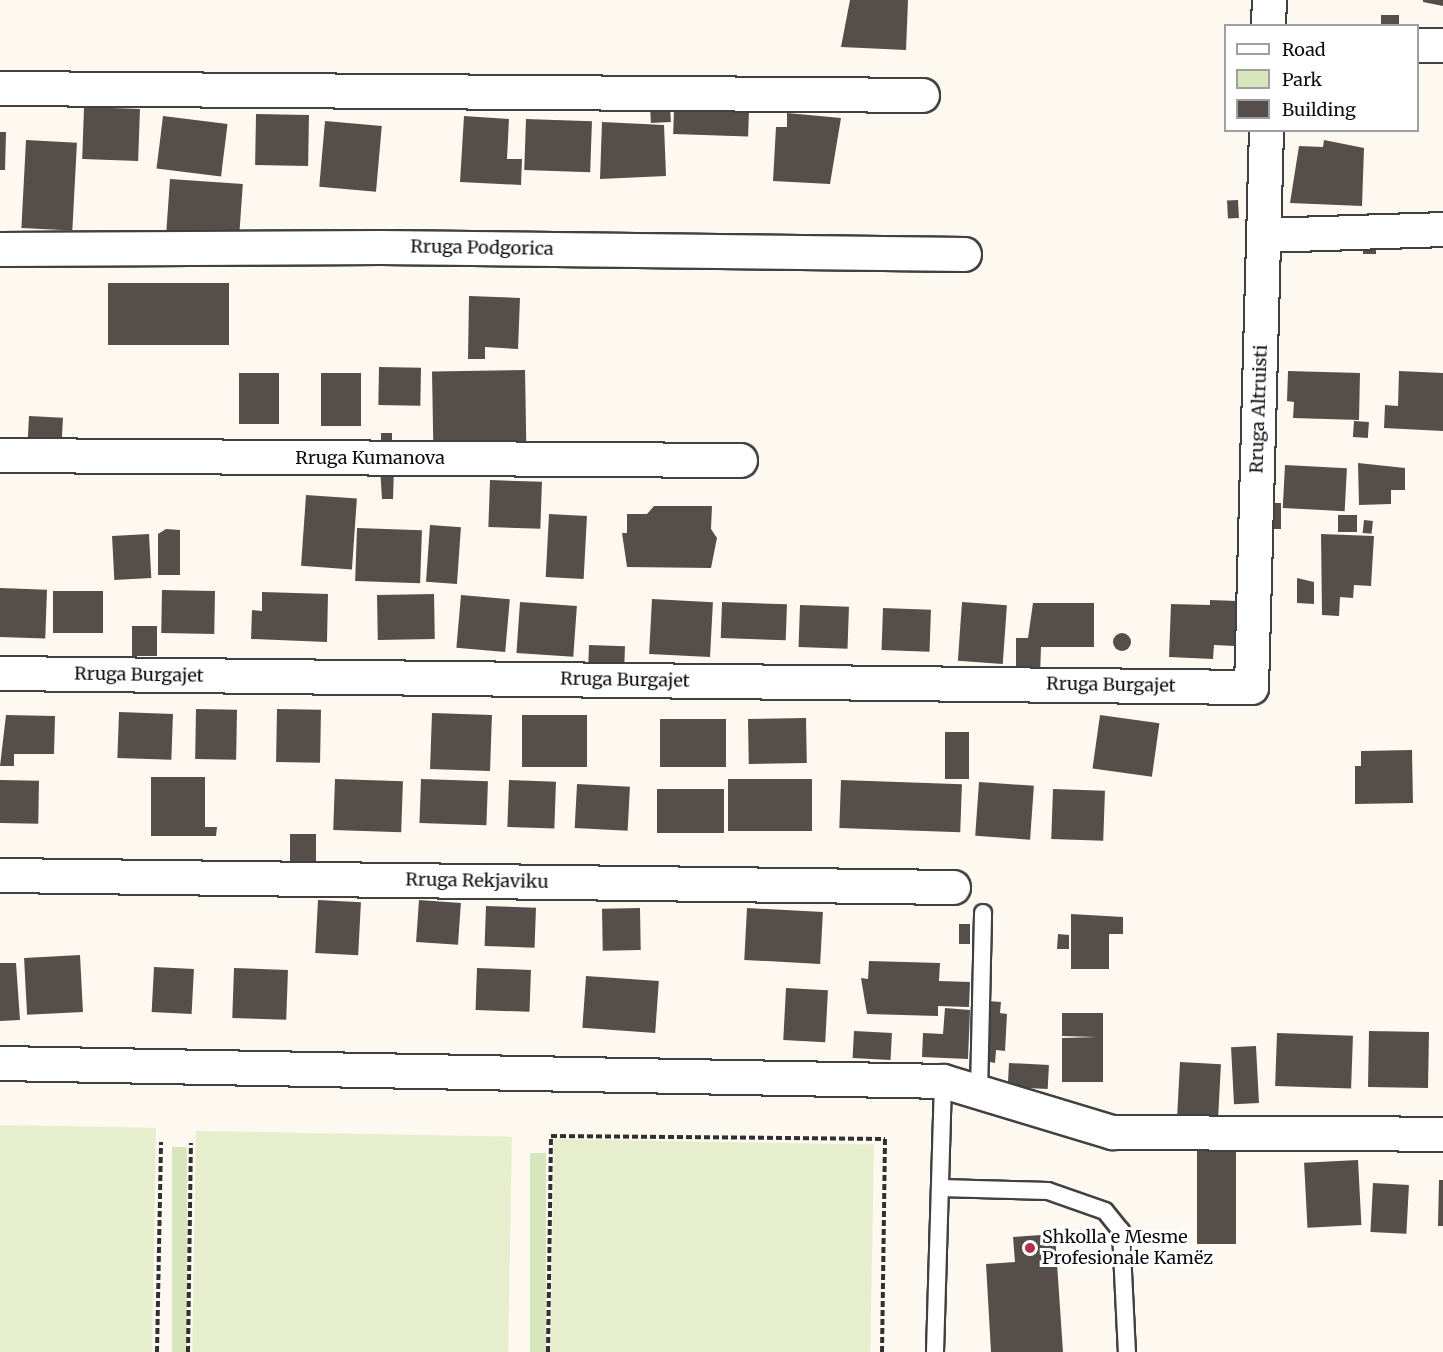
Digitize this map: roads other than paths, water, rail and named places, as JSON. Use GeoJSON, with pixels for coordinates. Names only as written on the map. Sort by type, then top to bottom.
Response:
{"type":"FeatureCollection","features":[{"type":"Feature","properties":{"kind":"street"},"geometry":{"type":"LineString","coordinates":[[1268,24],[1269,0]]}},
{"type":"Feature","properties":{"kind":"street"},"geometry":{"type":"LineString","coordinates":[[1419,45],[1443,45]]}},
{"type":"Feature","properties":{"kind":"street"},"geometry":{"type":"LineString","coordinates":[[0,88],[922,95]]}},
{"type":"Feature","properties":{"kind":"street","name":"Rruga Altruisti"},"geometry":{"type":"LineString","coordinates":[[1251,687],[1266,132]]}},
{"type":"Feature","properties":{"kind":"street"},"geometry":{"type":"LineString","coordinates":[[1264,235],[1443,229]]}},
{"type":"Feature","properties":{"kind":"street","name":"Rruga Podgorica"},"geometry":{"type":"LineString","coordinates":[[0,249],[381,247],[964,254]]}},
{"type":"Feature","properties":{"kind":"street","name":"Rruga Kumanova"},"geometry":{"type":"LineString","coordinates":[[0,455],[740,460]]}},
{"type":"Feature","properties":{"kind":"street","name":"Rruga Burgajet"},"geometry":{"type":"LineString","coordinates":[[0,674],[1251,687]]}},
{"type":"Feature","properties":{"kind":"street","name":"Rruga Rekjaviku"},"geometry":{"type":"LineString","coordinates":[[0,875],[953,887]]}},
{"type":"Feature","properties":{"kind":"street"},"geometry":{"type":"LineString","coordinates":[[0,1063],[944,1081],[1123,1133],[1443,1134]]}},
{"type":"Feature","properties":{"kind":"lane"},"geometry":{"type":"LineString","coordinates":[[979,1092],[983,913]]}},
{"type":"Feature","properties":{"kind":"lane"},"geometry":{"type":"LineString","coordinates":[[934,1352],[944,1081]]}},
{"type":"Feature","properties":{"kind":"lane"},"geometry":{"type":"LineString","coordinates":[[940,1188],[1048,1191],[1105,1211],[1121,1231],[1127,1352]]}},
{"type":"Feature","properties":{"kind":"place","name":"Shkolla e Mesme Profesionale Kamëz"},"geometry":{"type":"Point","coordinates":[1030,1248]}}]}
